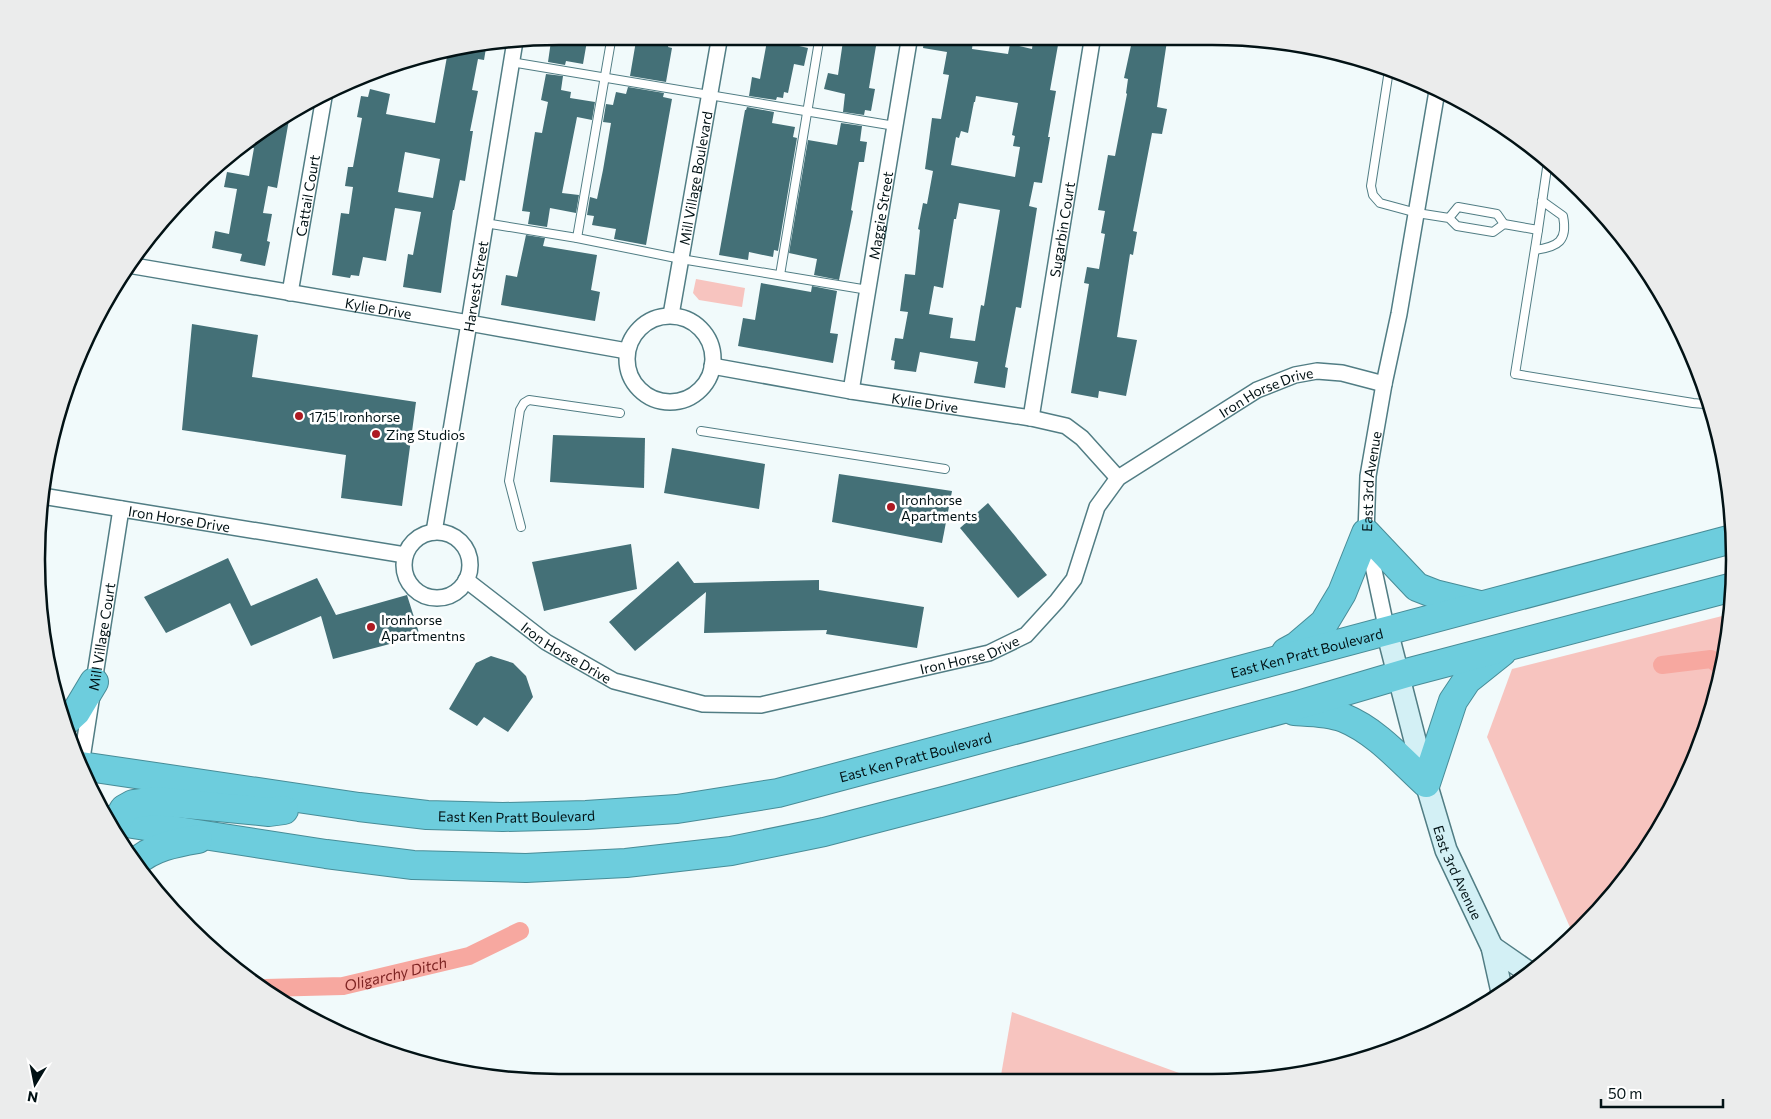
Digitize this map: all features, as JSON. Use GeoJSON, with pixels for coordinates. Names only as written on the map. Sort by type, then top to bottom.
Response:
{"type":"FeatureCollection","features":[{"type":"Feature","properties":{"kind":"highway"},"geometry":{"type":"LineString","coordinates":[[1267,662],[1297,646],[1324,623],[1342,593],[1366,533],[1417,587],[1435,594],[1481,606]]}},
{"type":"Feature","properties":{"kind":"highway","name":"East Ken Pratt Boulevard"},"geometry":{"type":"LineString","coordinates":[[89,766],[332,803],[427,815],[503,817],[586,816],[686,807],[778,793],[1725,541]]}},
{"type":"Feature","properties":{"kind":"highway"},"geometry":{"type":"LineString","coordinates":[[120,826],[210,836],[413,865],[526,868],[626,863],[731,850],[824,832],[951,800],[1398,675],[1725,589]]}},
{"type":"Feature","properties":{"kind":"highway"},"geometry":{"type":"LineString","coordinates":[[1280,709],[1320,713],[1343,718],[1362,728],[1388,748],[1426,783],[1452,701],[1467,680],[1511,645]]}},
{"type":"Feature","properties":{"kind":"highway"},"geometry":{"type":"LineString","coordinates":[[70,717],[76,712],[94,682]]}},
{"type":"Feature","properties":{"kind":"highway"},"geometry":{"type":"LineString","coordinates":[[116,820],[124,809],[133,804],[156,801],[269,812],[332,803]]}},
{"type":"Feature","properties":{"kind":"highway"},"geometry":{"type":"LineString","coordinates":[[141,858],[166,845],[210,836]]}},
{"type":"Feature","properties":{"kind":"main road","name":"East 3rd Avenue"},"geometry":{"type":"LineString","coordinates":[[1388,631],[1426,783],[1446,850],[1492,947],[1500,985]]}},
{"type":"Feature","properties":{"kind":"main road","name":"East 3rd Avenue"},"geometry":{"type":"LineString","coordinates":[[1492,947],[1524,969]]}},
{"type":"Feature","properties":{"kind":"street","name":"Mill Village Boulevard"},"geometry":{"type":"LineString","coordinates":[[671,315],[718,45]]}},
{"type":"Feature","properties":{"kind":"street","name":"Maggie Street"},"geometry":{"type":"LineString","coordinates":[[851,392],[909,45]]}},
{"type":"Feature","properties":{"kind":"street","name":"Sugarbin Court"},"geometry":{"type":"LineString","coordinates":[[1031,418],[1091,45]]}},
{"type":"Feature","properties":{"kind":"street","name":"Harvest Street"},"geometry":{"type":"LineString","coordinates":[[434,532],[470,323],[514,47]]}},
{"type":"Feature","properties":{"kind":"street","name":"East 3rd Avenue"},"geometry":{"type":"LineString","coordinates":[[1388,631],[1366,533],[1368,476],[1384,384],[1399,314],[1436,97]]}},
{"type":"Feature","properties":{"kind":"street","name":"Cattail Court"},"geometry":{"type":"LineString","coordinates":[[290,294],[323,103]]}},
{"type":"Feature","properties":{"kind":"street","name":"Kylie Drive"},"geometry":{"type":"LineString","coordinates":[[138,265],[290,294],[470,323],[627,352]]}},
{"type":"Feature","properties":{"kind":"street"},"geometry":{"type":"LineString","coordinates":[[671,315],[690,320],[702,329],[710,342],[714,356],[712,372],[703,387],[691,397],[677,402],[662,402],[648,397],[637,387],[629,374],[626,359],[634,333],[645,323],[659,317],[671,315]]}},
{"type":"Feature","properties":{"kind":"street","name":"Kylie Drive"},"geometry":{"type":"LineString","coordinates":[[712,366],[851,392],[1031,418],[1066,426],[1082,438],[1118,478]]}},
{"type":"Feature","properties":{"kind":"street","name":"Iron Horse Drive"},"geometry":{"type":"LineString","coordinates":[[466,580],[546,642],[614,681],[703,704],[762,704],[989,653],[1026,635],[1058,601],[1074,579],[1097,507],[1118,478],[1257,390],[1295,375],[1316,371],[1342,373],[1384,384]]}},
{"type":"Feature","properties":{"kind":"street","name":"Iron Horse Drive"},"geometry":{"type":"LineString","coordinates":[[49,497],[405,555]]}},
{"type":"Feature","properties":{"kind":"street","name":"Mill Village Court"},"geometry":{"type":"LineString","coordinates":[[83,753],[121,509]]}},
{"type":"Feature","properties":{"kind":"street"},"geometry":{"type":"LineString","coordinates":[[434,532],[449,534],[462,543],[470,565],[466,580],[454,594],[445,597],[428,597],[420,593],[408,581],[404,564],[408,548],[419,537],[434,532]]}},
{"type":"Feature","properties":{"kind":"lane"},"geometry":{"type":"LineString","coordinates":[[577,238],[610,45]]}},
{"type":"Feature","properties":{"kind":"lane"},"geometry":{"type":"LineString","coordinates":[[780,275],[817,45]]}},
{"type":"Feature","properties":{"kind":"lane"},"geometry":{"type":"LineString","coordinates":[[511,62],[895,126]]}},
{"type":"Feature","properties":{"kind":"lane"},"geometry":{"type":"LineString","coordinates":[[1387,76],[1371,186],[1373,195],[1380,203],[1417,213],[1449,218],[1456,226],[1492,232],[1504,224],[1538,230]]}},
{"type":"Feature","properties":{"kind":"lane"},"geometry":{"type":"LineString","coordinates":[[1547,169],[1515,374],[1702,404]]}},
{"type":"Feature","properties":{"kind":"lane"},"geometry":{"type":"LineString","coordinates":[[1535,250],[1558,244],[1564,232],[1563,216],[1542,201]]}},
{"type":"Feature","properties":{"kind":"lane"},"geometry":{"type":"LineString","coordinates":[[1449,218],[1458,207],[1497,214],[1504,224]]}},
{"type":"Feature","properties":{"kind":"lane"},"geometry":{"type":"LineString","coordinates":[[485,223],[577,238],[681,259],[868,290]]}},
{"type":"Feature","properties":{"kind":"lane"},"geometry":{"type":"LineString","coordinates":[[521,527],[509,481],[520,410],[524,404],[529,400],[620,414]]}},
{"type":"Feature","properties":{"kind":"lane"},"geometry":{"type":"LineString","coordinates":[[702,431],[945,468]]}},
{"type":"Feature","properties":{"kind":"shaded area"},"geometry":{"type":"Polygon","coordinates":[[[696,279],[745,288],[742,307],[699,300],[693,293],[696,279]]]}},
{"type":"Feature","properties":{"kind":"shaded area"},"geometry":{"type":"Polygon","coordinates":[[[1723,616],[1716,660],[1699,725],[1673,787],[1657,817],[1620,873],[1570,928],[1487,737],[1512,669],[1723,616]]]}},
{"type":"Feature","properties":{"kind":"shaded area"},"geometry":{"type":"Polygon","coordinates":[[[1012,1012],[1182,1074],[1001,1074],[1012,1012]]]}},
{"type":"Feature","properties":{"kind":"building"},"geometry":{"type":"Polygon","coordinates":[[[550,45],[586,45],[583,64],[566,61],[565,65],[548,62],[550,45]]]}},
{"type":"Feature","properties":{"kind":"building"},"geometry":{"type":"Polygon","coordinates":[[[635,45],[668,45],[668,47],[672,48],[666,82],[630,76],[635,45]]]}},
{"type":"Feature","properties":{"kind":"building"},"geometry":{"type":"Polygon","coordinates":[[[766,45],[795,45],[808,48],[804,66],[794,64],[788,93],[784,92],[783,98],[777,97],[776,100],[749,96],[752,77],[760,79],[766,45]]]}},
{"type":"Feature","properties":{"kind":"building"},"geometry":{"type":"Polygon","coordinates":[[[842,45],[876,46],[869,88],[875,89],[871,111],[865,110],[864,115],[843,112],[845,94],[824,89],[828,73],[838,75],[842,45]]]}},
{"type":"Feature","properties":{"kind":"building"},"geometry":{"type":"Polygon","coordinates":[[[923,45],[972,45],[972,49],[1008,54],[1010,45],[1032,49],[1032,45],[1058,45],[1050,90],[1056,91],[1048,137],[1050,137],[1042,183],[1034,182],[1029,206],[1037,208],[1021,308],[1016,307],[1005,367],[1008,368],[1005,388],[974,383],[978,362],[920,352],[916,372],[894,369],[895,361],[891,360],[895,338],[903,339],[908,312],[900,311],[905,274],[915,275],[920,230],[918,229],[923,203],[927,204],[933,171],[925,169],[932,118],[941,119],[949,75],[943,74],[947,52],[923,48],[923,45]],[[976,96],[968,133],[961,131],[959,138],[956,137],[951,165],[1015,177],[1020,147],[1013,146],[1015,136],[1012,135],[1018,103],[976,96]],[[959,203],[956,219],[954,219],[943,288],[934,286],[929,314],[953,318],[950,338],[975,341],[981,305],[984,306],[1000,210],[959,203]]]}},
{"type":"Feature","properties":{"kind":"building"},"geometry":{"type":"Polygon","coordinates":[[[1131,45],[1166,45],[1157,107],[1167,109],[1162,134],[1152,133],[1133,231],[1137,232],[1133,255],[1130,254],[1117,337],[1137,340],[1126,396],[1099,391],[1098,398],[1071,393],[1089,284],[1084,283],[1087,267],[1099,269],[1105,234],[1101,233],[1105,211],[1098,210],[1108,155],[1115,156],[1127,94],[1128,79],[1124,78],[1131,45]]]}},
{"type":"Feature","properties":{"kind":"building"},"geometry":{"type":"Polygon","coordinates":[[[486,50],[484,60],[478,59],[472,90],[478,91],[470,131],[473,131],[465,181],[460,180],[453,210],[441,293],[403,287],[408,254],[413,255],[421,212],[395,208],[386,261],[363,257],[359,276],[351,275],[350,278],[332,275],[341,213],[349,214],[353,187],[345,186],[348,167],[353,167],[362,118],[357,117],[361,96],[368,97],[370,89],[390,94],[386,114],[435,123],[447,58],[486,50]],[[405,152],[398,192],[433,198],[440,159],[405,152]]]}},
{"type":"Feature","properties":{"kind":"building"},"geometry":{"type":"Polygon","coordinates":[[[546,74],[563,76],[561,90],[571,92],[570,98],[595,102],[592,120],[577,117],[562,193],[579,195],[576,213],[550,208],[547,227],[528,224],[530,212],[522,211],[535,132],[542,133],[548,102],[541,100],[546,74]]]}},
{"type":"Feature","properties":{"kind":"building"},"geometry":{"type":"Polygon","coordinates":[[[628,87],[664,93],[663,97],[672,99],[646,245],[614,239],[616,229],[592,225],[594,216],[587,215],[590,197],[597,199],[603,170],[611,123],[603,122],[606,104],[613,105],[616,92],[626,94],[628,87]]]}},
{"type":"Feature","properties":{"kind":"building"},"geometry":{"type":"Polygon","coordinates":[[[747,107],[774,112],[772,123],[795,127],[793,137],[797,138],[778,251],[774,250],[773,257],[749,252],[748,260],[719,255],[747,107]]]}},
{"type":"Feature","properties":{"kind":"building"},"geometry":{"type":"Polygon","coordinates":[[[288,123],[277,188],[268,186],[263,213],[272,214],[267,241],[270,242],[265,266],[240,261],[242,254],[212,248],[215,231],[229,234],[237,189],[224,187],[227,172],[249,176],[254,148],[251,147],[288,123]]]}},
{"type":"Feature","properties":{"kind":"building"},"geometry":{"type":"Polygon","coordinates":[[[841,123],[862,126],[860,141],[867,142],[864,162],[859,162],[851,210],[853,211],[839,280],[814,275],[817,259],[789,253],[808,140],[837,145],[841,123]]]}},
{"type":"Feature","properties":{"kind":"building"},"geometry":{"type":"Polygon","coordinates":[[[526,235],[545,238],[543,246],[597,255],[591,290],[600,292],[595,321],[501,305],[506,275],[517,277],[526,235]]]}},
{"type":"Feature","properties":{"kind":"building"},"geometry":{"type":"Polygon","coordinates":[[[761,283],[811,292],[812,286],[837,291],[830,333],[838,334],[833,363],[738,346],[743,318],[755,320],[761,283]]]}},
{"type":"Feature","properties":{"kind":"building","name":"1715 Ironhorse"},"geometry":{"type":"Polygon","coordinates":[[[192,324],[258,335],[252,377],[416,402],[402,506],[341,498],[346,455],[182,430],[192,324]]]}},
{"type":"Feature","properties":{"kind":"building"},"geometry":{"type":"Polygon","coordinates":[[[553,435],[645,438],[644,488],[550,482],[553,435]]]}},
{"type":"Feature","properties":{"kind":"building"},"geometry":{"type":"Polygon","coordinates":[[[672,448],[765,464],[759,509],[664,493],[672,448]]]}},
{"type":"Feature","properties":{"kind":"building","name":"Ironhorse Apartments"},"geometry":{"type":"Polygon","coordinates":[[[839,474],[952,491],[942,543],[832,522],[839,474]]]}},
{"type":"Feature","properties":{"kind":"building","name":"Ironhorse Apartments"},"geometry":{"type":"Polygon","coordinates":[[[988,503],[1047,575],[1018,598],[960,528],[988,503]]]}},
{"type":"Feature","properties":{"kind":"building"},"geometry":{"type":"Polygon","coordinates":[[[631,544],[637,589],[544,611],[532,562],[631,544]]]}},
{"type":"Feature","properties":{"kind":"building"},"geometry":{"type":"Polygon","coordinates":[[[228,558],[251,606],[317,578],[336,615],[407,595],[420,636],[333,659],[321,616],[251,646],[230,603],[166,633],[144,597],[228,558]]]}},
{"type":"Feature","properties":{"kind":"building"},"geometry":{"type":"Polygon","coordinates":[[[678,561],[694,583],[819,580],[819,590],[924,607],[917,648],[826,634],[827,630],[704,633],[706,592],[635,651],[609,622],[678,561]]]}},
{"type":"Feature","properties":{"kind":"building"},"geometry":{"type":"Polygon","coordinates":[[[491,656],[513,663],[526,676],[533,697],[508,732],[484,717],[477,726],[449,709],[476,663],[491,656]]]}},
{"type":"Feature","properties":{"kind":"waterway","name":"Oligarchy Ditch"},"geometry":{"type":"LineString","coordinates":[[1662,665],[1711,659],[1715,662]]}},
{"type":"Feature","properties":{"kind":"waterway","name":"Oligarchy Ditch"},"geometry":{"type":"LineString","coordinates":[[275,988],[343,986],[469,956],[520,931]]}},
{"type":"Feature","properties":{"kind":"place","name":"1715 Ironhorse"},"geometry":{"type":"Point","coordinates":[299,416]}},
{"type":"Feature","properties":{"kind":"place","name":"Zing Studios"},"geometry":{"type":"Point","coordinates":[376,434]}},
{"type":"Feature","properties":{"kind":"place","name":"Ironhorse Apartments"},"geometry":{"type":"Point","coordinates":[891,507]}},
{"type":"Feature","properties":{"kind":"place","name":"Ironhorse Apartmentns"},"geometry":{"type":"Point","coordinates":[371,627]}}]}
